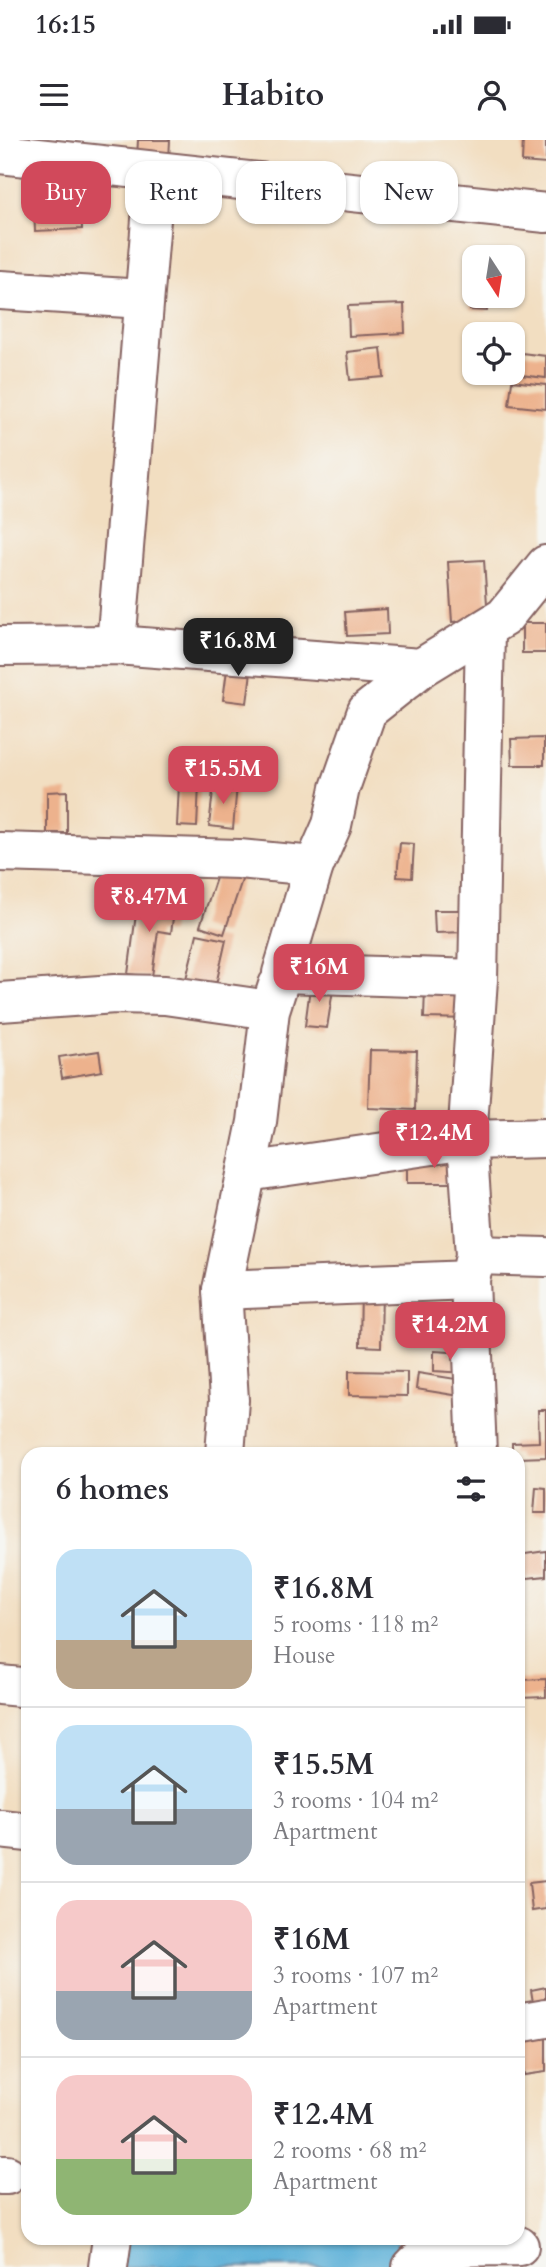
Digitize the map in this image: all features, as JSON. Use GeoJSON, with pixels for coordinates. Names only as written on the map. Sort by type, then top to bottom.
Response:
{"type":"FeatureCollection","features":[{"type":"Feature","properties":{"kind":"street"},"geometry":{"type":"LineString","coordinates":[[0,154],[125,168]]}},
{"type":"Feature","properties":{"kind":"street"},"geometry":{"type":"LineString","coordinates":[[222,178],[546,213]]}},
{"type":"Feature","properties":{"kind":"street"},"geometry":{"type":"LineString","coordinates":[[116,645],[150,224]]}},
{"type":"Feature","properties":{"kind":"street"},"geometry":{"type":"LineString","coordinates":[[0,290],[143,299]]}},
{"type":"Feature","properties":{"kind":"street"},"geometry":{"type":"LineString","coordinates":[[226,1447],[229,1400],[222,1290],[257,1122],[270,1010],[314,866],[332,825],[340,788],[367,711],[421,667],[503,618],[546,566]]}},
{"type":"Feature","properties":{"kind":"street"},"geometry":{"type":"LineString","coordinates":[[477,1447],[467,1140],[478,979],[485,631]]}},
{"type":"Feature","properties":{"kind":"street"},"geometry":{"type":"LineString","coordinates":[[0,646],[116,645],[421,667]]}},
{"type":"Feature","properties":{"kind":"street"},"geometry":{"type":"LineString","coordinates":[[0,852],[239,859],[314,866]]}},
{"type":"Feature","properties":{"kind":"street"},"geometry":{"type":"LineString","coordinates":[[282,973],[478,979]]}},
{"type":"Feature","properties":{"kind":"street"},"geometry":{"type":"LineString","coordinates":[[0,1002],[115,994],[152,995],[270,1010]]}},
{"type":"Feature","properties":{"kind":"street"},"geometry":{"type":"LineString","coordinates":[[247,1172],[467,1140],[546,1139]]}},
{"type":"Feature","properties":{"kind":"street"},"geometry":{"type":"LineString","coordinates":[[222,1290],[473,1267],[546,1257]]}},
{"type":"Feature","properties":{"kind":"street"},"geometry":{"type":"LineString","coordinates":[[0,1829],[21,1831]]}},
{"type":"Feature","properties":{"kind":"street"},"geometry":{"type":"LineString","coordinates":[[525,2022],[546,2018]]}},
{"type":"Feature","properties":{"kind":"street"},"geometry":{"type":"LineString","coordinates":[[108,2267],[111,2245]]}},
{"type":"Feature","properties":{"kind":"street"},"geometry":{"type":"LineString","coordinates":[[412,2267],[421,2257],[435,2250],[519,2249]]}},
{"type":"Feature","properties":{"kind":"water"},"geometry":{"type":"Polygon","coordinates":[[[102,2245],[398,2245],[400,2267],[100,2267],[102,2245]]]}},
{"type":"Feature","properties":{"kind":"building"},"geometry":{"type":"Polygon","coordinates":[[[138,140],[170,140],[169,159],[137,158],[138,140]]]}},
{"type":"Feature","properties":{"kind":"building"},"geometry":{"type":"Polygon","coordinates":[[[523,140],[546,140],[546,164],[522,162],[523,140]]]}},
{"type":"Feature","properties":{"kind":"building"},"geometry":{"type":"Polygon","coordinates":[[[35,224],[82,224],[82,229],[35,231],[35,224]]]}},
{"type":"Feature","properties":{"kind":"building"},"geometry":{"type":"Polygon","coordinates":[[[404,304],[405,333],[349,336],[348,306],[404,304]]]}},
{"type":"Feature","properties":{"kind":"building"},"geometry":{"type":"Polygon","coordinates":[[[470,308],[487,308],[487,311],[470,308]]]}},
{"type":"Feature","properties":{"kind":"building"},"geometry":{"type":"Polygon","coordinates":[[[381,348],[384,377],[350,380],[347,352],[381,348]]]}},
{"type":"Feature","properties":{"kind":"building"},"geometry":{"type":"Polygon","coordinates":[[[525,353],[546,356],[546,378],[525,375],[525,353]]]}},
{"type":"Feature","properties":{"kind":"building"},"geometry":{"type":"Polygon","coordinates":[[[525,383],[546,385],[546,409],[509,405],[512,385],[525,385],[525,383]]]}},
{"type":"Feature","properties":{"kind":"building"},"geometry":{"type":"Polygon","coordinates":[[[484,560],[488,619],[452,622],[448,562],[484,560]]]}},
{"type":"Feature","properties":{"kind":"building"},"geometry":{"type":"Polygon","coordinates":[[[387,609],[388,634],[347,636],[345,612],[387,609]]]}},
{"type":"Feature","properties":{"kind":"building"},"geometry":{"type":"Polygon","coordinates":[[[522,623],[546,623],[546,653],[522,653],[522,623]]]}},
{"type":"Feature","properties":{"kind":"building"},"geometry":{"type":"Polygon","coordinates":[[[229,654],[253,657],[247,703],[223,700],[229,654]]]}},
{"type":"Feature","properties":{"kind":"building"},"geometry":{"type":"Polygon","coordinates":[[[544,738],[544,765],[512,765],[511,739],[544,738]]]}},
{"type":"Feature","properties":{"kind":"building"},"geometry":{"type":"Polygon","coordinates":[[[214,782],[237,785],[233,829],[209,826],[214,782]]]}},
{"type":"Feature","properties":{"kind":"building"},"geometry":{"type":"Polygon","coordinates":[[[179,784],[199,785],[197,827],[177,826],[179,784]]]}},
{"type":"Feature","properties":{"kind":"building"},"geometry":{"type":"Polygon","coordinates":[[[67,791],[67,833],[47,833],[47,792],[67,791]]]}},
{"type":"Feature","properties":{"kind":"building"},"geometry":{"type":"Polygon","coordinates":[[[400,843],[414,844],[412,878],[397,877],[400,843]]]}},
{"type":"Feature","properties":{"kind":"building"},"geometry":{"type":"Polygon","coordinates":[[[220,866],[244,874],[224,934],[200,926],[220,866]]]}},
{"type":"Feature","properties":{"kind":"building"},"geometry":{"type":"Polygon","coordinates":[[[138,899],[175,903],[171,933],[158,931],[152,977],[128,974],[138,899]]]}},
{"type":"Feature","properties":{"kind":"building"},"geometry":{"type":"Polygon","coordinates":[[[434,910],[467,910],[467,932],[435,933],[434,910]]]}},
{"type":"Feature","properties":{"kind":"building"},"geometry":{"type":"Polygon","coordinates":[[[197,934],[226,940],[215,989],[185,983],[197,934]]]}},
{"type":"Feature","properties":{"kind":"building"},"geometry":{"type":"Polygon","coordinates":[[[311,980],[334,983],[327,1028],[305,1026],[311,980]]]}},
{"type":"Feature","properties":{"kind":"building"},"geometry":{"type":"Polygon","coordinates":[[[425,988],[475,990],[474,1019],[424,1018],[425,988]]]}},
{"type":"Feature","properties":{"kind":"building"},"geometry":{"type":"Polygon","coordinates":[[[370,1050],[417,1051],[415,1110],[368,1108],[370,1050]]]}},
{"type":"Feature","properties":{"kind":"building"},"geometry":{"type":"Polygon","coordinates":[[[99,1051],[102,1071],[62,1078],[59,1057],[99,1051]]]}},
{"type":"Feature","properties":{"kind":"building"},"geometry":{"type":"Polygon","coordinates":[[[461,1157],[461,1183],[407,1183],[407,1159],[461,1157]]]}},
{"type":"Feature","properties":{"kind":"building"},"geometry":{"type":"Polygon","coordinates":[[[361,1289],[382,1289],[381,1347],[360,1346],[361,1289]]]}},
{"type":"Feature","properties":{"kind":"building"},"geometry":{"type":"Polygon","coordinates":[[[434,1351],[465,1353],[465,1373],[434,1371],[434,1351]]]}},
{"type":"Feature","properties":{"kind":"building"},"geometry":{"type":"Polygon","coordinates":[[[349,1371],[407,1372],[407,1396],[349,1395],[349,1371]]]}},
{"type":"Feature","properties":{"kind":"building"},"geometry":{"type":"Polygon","coordinates":[[[418,1373],[462,1380],[460,1396],[416,1389],[418,1373]]]}},
{"type":"Feature","properties":{"kind":"building"},"geometry":{"type":"Polygon","coordinates":[[[538,1410],[546,1410],[546,1457],[525,1458],[525,1447],[512,1447],[512,1443],[539,1442],[538,1410]]]}},
{"type":"Feature","properties":{"kind":"building"},"geometry":{"type":"Polygon","coordinates":[[[536,1487],[546,1488],[546,1513],[534,1513],[536,1487]]]}},
{"type":"Feature","properties":{"kind":"building"},"geometry":{"type":"Polygon","coordinates":[[[546,1551],[546,1576],[525,1578],[525,1554],[546,1551]]]}},
{"type":"Feature","properties":{"kind":"building"},"geometry":{"type":"Polygon","coordinates":[[[546,1679],[546,1697],[525,1698],[525,1680],[546,1679]]]}},
{"type":"Feature","properties":{"kind":"building"},"geometry":{"type":"Polygon","coordinates":[[[546,1881],[546,1909],[532,1911],[529,1883],[546,1881]]]}},
{"type":"Feature","properties":{"kind":"building"},"geometry":{"type":"Polygon","coordinates":[[[546,1987],[546,2013],[535,2015],[531,1990],[546,1987]]]}},
{"type":"Feature","properties":{"kind":"building"},"geometry":{"type":"Polygon","coordinates":[[[546,2036],[546,2072],[525,2075],[525,2039],[546,2036]]]}}]}
